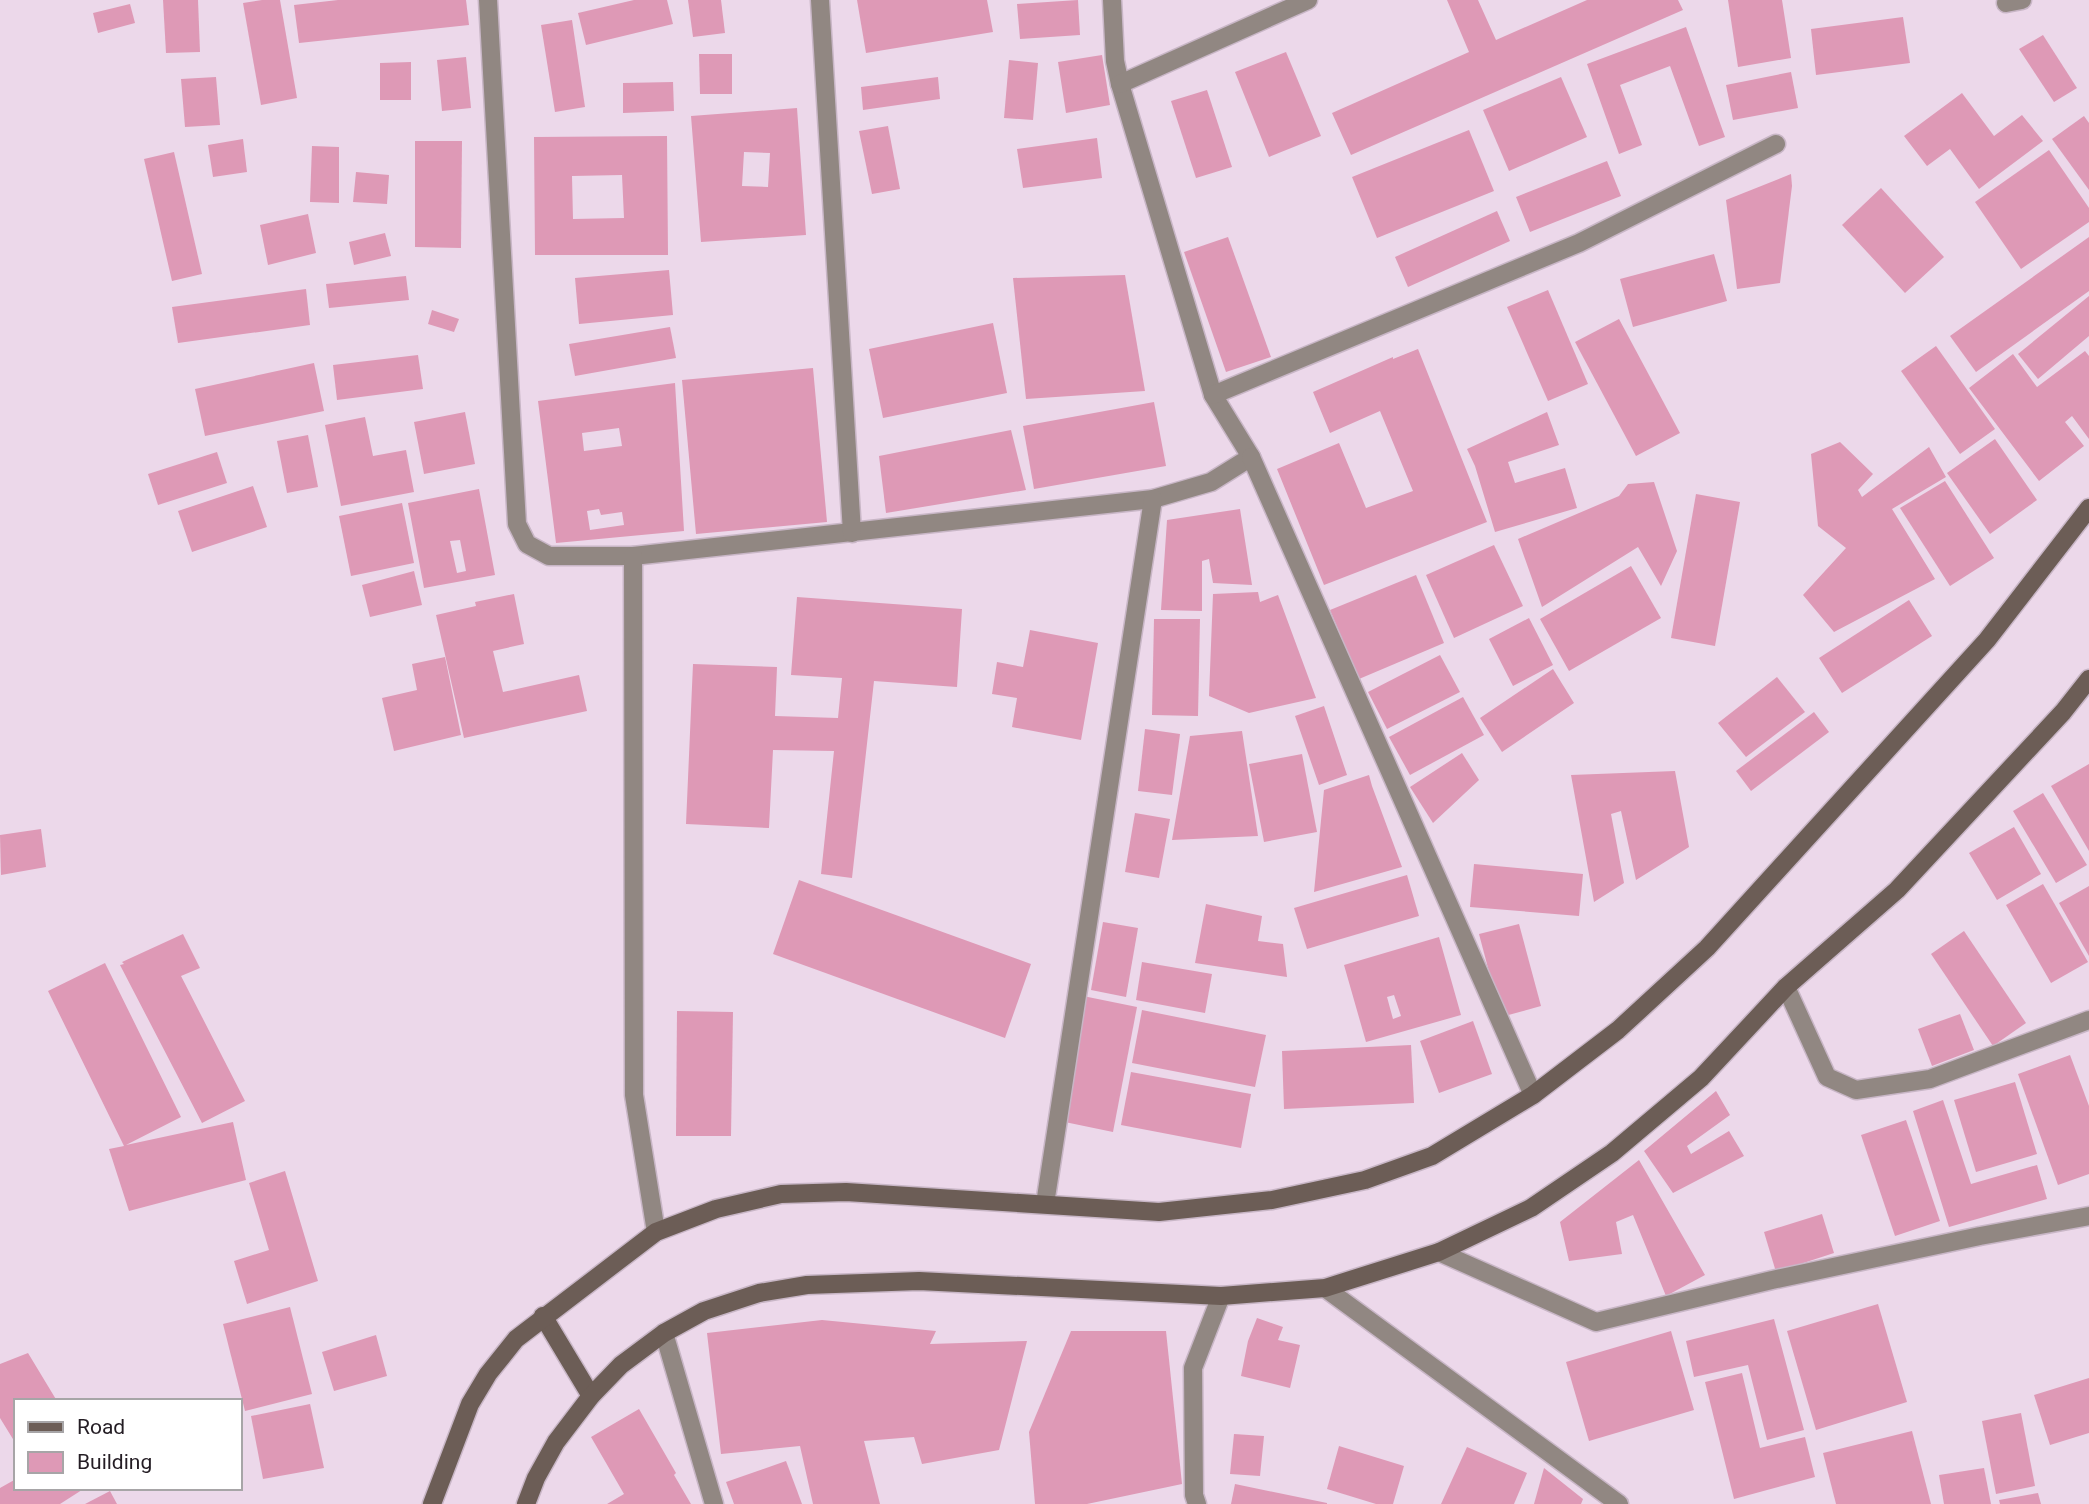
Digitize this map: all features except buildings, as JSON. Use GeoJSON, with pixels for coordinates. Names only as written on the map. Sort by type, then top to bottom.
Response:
{"type":"FeatureCollection","features":[{"type":"Feature","properties":{"kind":"street"},"geometry":{"type":"LineString","coordinates":[[488,0],[517,524],[527,544],[549,555],[633,556],[1153,499],[1211,482],[1251,457]]}},
{"type":"Feature","properties":{"kind":"street"},"geometry":{"type":"LineString","coordinates":[[821,0],[852,533]]}},
{"type":"Feature","properties":{"kind":"street"},"geometry":{"type":"LineString","coordinates":[[1112,0],[1115,61],[1120,84],[1213,395],[1251,457],[1533,1095]]}},
{"type":"Feature","properties":{"kind":"street"},"geometry":{"type":"LineString","coordinates":[[1120,84],[1308,0]]}},
{"type":"Feature","properties":{"kind":"street"},"geometry":{"type":"LineString","coordinates":[[1213,395],[1579,243],[1776,144]]}},
{"type":"Feature","properties":{"kind":"street"},"geometry":{"type":"LineString","coordinates":[[1045,1204],[1153,499]]}},
{"type":"Feature","properties":{"kind":"street"},"geometry":{"type":"LineString","coordinates":[[432,1504],[470,1404],[488,1374],[516,1339],[656,1232],[716,1209],[781,1194],[846,1192],[1159,1212],[1272,1200],[1365,1181],[1432,1156],[1533,1095],[1618,1030],[1707,948],[1987,640],[2089,508]]}},
{"type":"Feature","properties":{"kind":"street"},"geometry":{"type":"LineString","coordinates":[[633,556],[634,1095],[656,1232]]}},
{"type":"Feature","properties":{"kind":"street"},"geometry":{"type":"LineString","coordinates":[[526,1504],[536,1478],[556,1442],[591,1395],[621,1365],[664,1333],[704,1311],[759,1293],[807,1284],[919,1281],[1221,1296],[1325,1288],[1439,1252],[1531,1208],[1612,1153],[1701,1077],[1786,987],[1897,890],[2063,712],[2089,679]]}},
{"type":"Feature","properties":{"kind":"street"},"geometry":{"type":"LineString","coordinates":[[1786,987],[1827,1077],[1856,1090],[1930,1079],[2089,1020]]}},
{"type":"Feature","properties":{"kind":"street"},"geometry":{"type":"LineString","coordinates":[[1439,1252],[1595,1322],[1966,1238],[2089,1216]]}},
{"type":"Feature","properties":{"kind":"street"},"geometry":{"type":"LineString","coordinates":[[1325,1288],[1619,1504]]}},
{"type":"Feature","properties":{"kind":"street"},"geometry":{"type":"LineString","coordinates":[[1197,1504],[1194,1494],[1193,1368],[1221,1296]]}},
{"type":"Feature","properties":{"kind":"street"},"geometry":{"type":"LineString","coordinates":[[543,1316],[591,1395]]}},
{"type":"Feature","properties":{"kind":"street"},"geometry":{"type":"LineString","coordinates":[[664,1333],[714,1504]]}}]}
